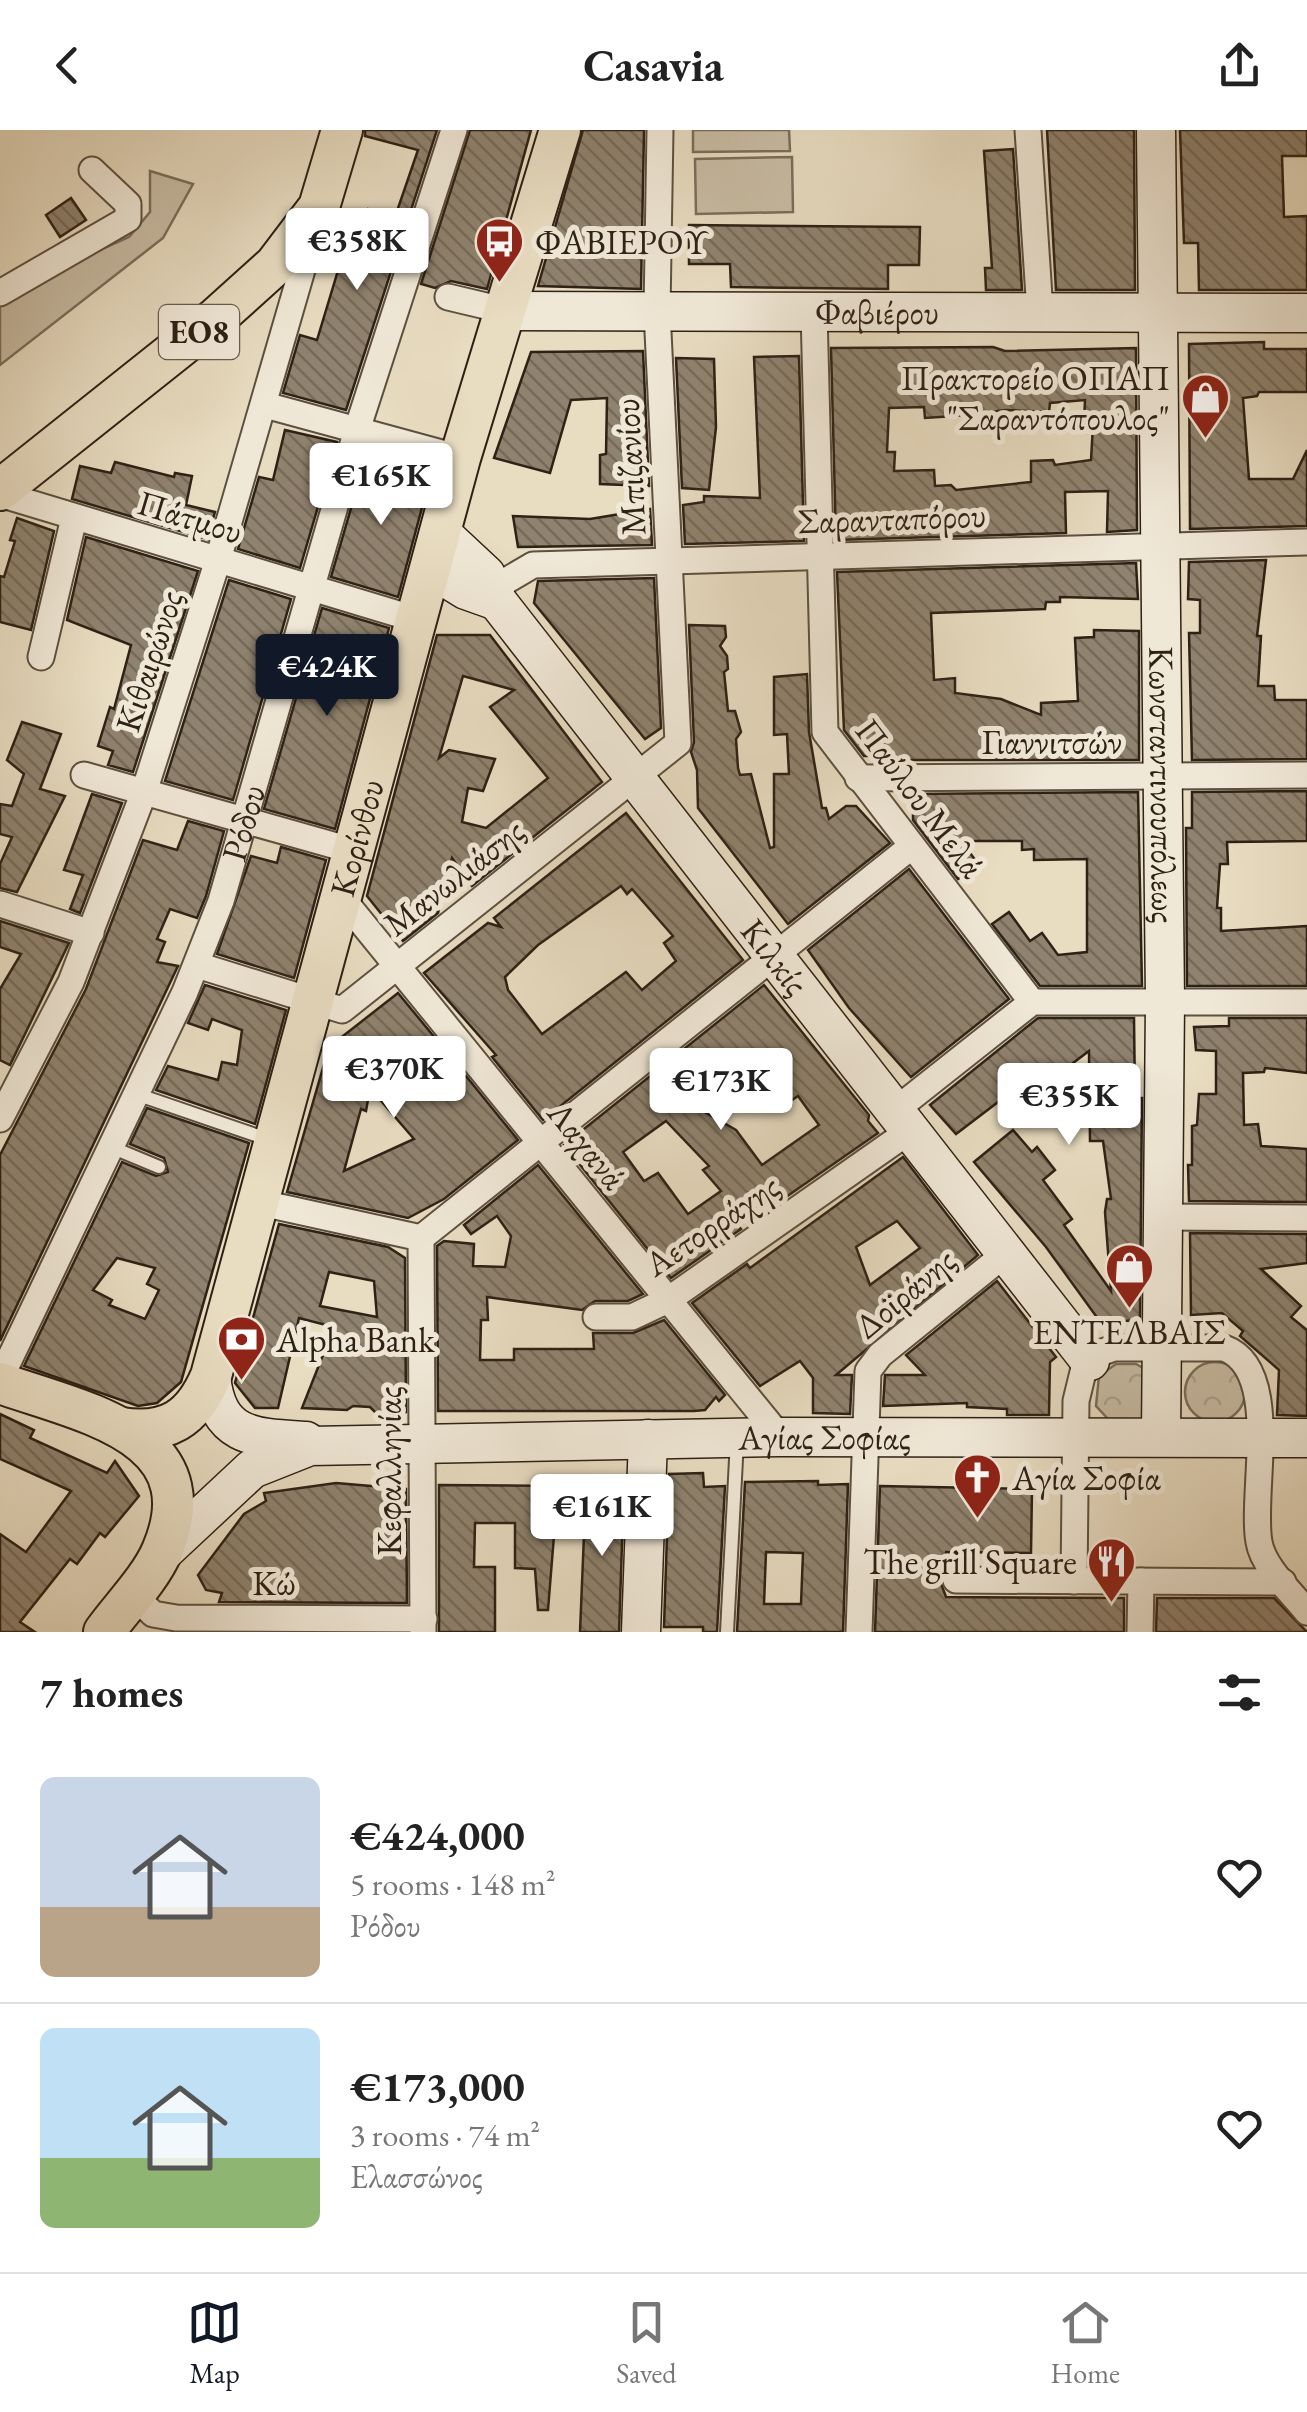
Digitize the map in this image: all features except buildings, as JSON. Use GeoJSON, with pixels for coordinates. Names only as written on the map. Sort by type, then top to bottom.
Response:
{"type":"FeatureCollection","features":[{"type":"Feature","properties":{"kind":"main road","name":"ΕΟ8"},"geometry":{"type":"LineString","coordinates":[[0,492],[254,285],[320,207],[342,130]]}},
{"type":"Feature","properties":{"kind":"main road","name":"Κορίνθου"},"geometry":{"type":"LineString","coordinates":[[212,1376],[460,458],[560,130]]}},
{"type":"Feature","properties":{"kind":"main road","name":"Κωνσταντινουπόλεως"},"geometry":{"type":"LineString","coordinates":[[1156,130],[1165,1001],[1161,1438]]}},
{"type":"Feature","properties":{"kind":"main road","name":"Φαβιέρου"},"geometry":{"type":"LineString","coordinates":[[507,311],[1307,313]]}},
{"type":"Feature","properties":{"kind":"main road","name":"Κιλκίς"},"geometry":{"type":"LineString","coordinates":[[437,552],[486,575],[497,600],[635,780],[1090,1361]]}},
{"type":"Feature","properties":{"kind":"main road"},"geometry":{"type":"LineString","coordinates":[[120,1428],[149,1431],[178,1422],[202,1399],[212,1376]]}},
{"type":"Feature","properties":{"kind":"main road"},"geometry":{"type":"LineString","coordinates":[[212,1376],[214,1398],[222,1415],[249,1436],[344,1442]]}},
{"type":"Feature","properties":{"kind":"main road"},"geometry":{"type":"LineString","coordinates":[[8,1387],[120,1428],[154,1450],[173,1487],[174,1507],[145,1613],[104,1632]]}},
{"type":"Feature","properties":{"kind":"main road","name":"Αγίας Σοφίας"},"geometry":{"type":"LineString","coordinates":[[344,1442],[730,1437],[1307,1438]]}},
{"type":"Feature","properties":{"kind":"main road"},"geometry":{"type":"LineString","coordinates":[[641,1632],[648,1439]]}},
{"type":"Feature","properties":{"kind":"main road"},"geometry":{"type":"LineString","coordinates":[[162,1553],[261,1463],[310,1446],[344,1442]]}},
{"type":"Feature","properties":{"kind":"street","name":"Ρόδου"},"geometry":{"type":"LineString","coordinates":[[8,1387],[111,1147],[197,964],[244,821],[357,430],[454,130]]}},
{"type":"Feature","properties":{"kind":"street","name":"Μπιζανίου"},"geometry":{"type":"LineString","coordinates":[[635,780],[679,741],[657,311],[660,130]]}},
{"type":"Feature","properties":{"kind":"street"},"geometry":{"type":"LineString","coordinates":[[1028,130],[1040,312]]}},
{"type":"Feature","properties":{"kind":"street"},"geometry":{"type":"LineString","coordinates":[[0,292],[128,219],[128,204],[92,170]]}},
{"type":"Feature","properties":{"kind":"street","name":"Κιθαιρώνος"},"geometry":{"type":"LineString","coordinates":[[0,1119],[91,934],[144,792],[265,405],[320,207]]}},
{"type":"Feature","properties":{"kind":"street","name":"Φαβιέρου"},"geometry":{"type":"LineString","coordinates":[[448,297],[507,311]]}},
{"type":"Feature","properties":{"kind":"street","name":"Παύλου Μελά"},"geometry":{"type":"LineString","coordinates":[[814,312],[826,732],[1032,1002]]}},
{"type":"Feature","properties":{"kind":"street"},"geometry":{"type":"LineString","coordinates":[[265,405],[460,458]]}},
{"type":"Feature","properties":{"kind":"street","name":"Πάτμου"},"geometry":{"type":"LineString","coordinates":[[0,492],[217,563],[418,620]]}},
{"type":"Feature","properties":{"kind":"street"},"geometry":{"type":"LineString","coordinates":[[42,657],[74,518]]}},
{"type":"Feature","properties":{"kind":"street","name":"Σαρανταπόρου"},"geometry":{"type":"LineString","coordinates":[[497,600],[504,582],[533,565],[1307,542]]}},
{"type":"Feature","properties":{"kind":"street"},"geometry":{"type":"LineString","coordinates":[[84,775],[354,851]]}},
{"type":"Feature","properties":{"kind":"street","name":"Γιαννιτσών"},"geometry":{"type":"LineString","coordinates":[[858,778],[1307,775]]}},
{"type":"Feature","properties":{"kind":"street","name":"Μανωλιάσης"},"geometry":{"type":"LineString","coordinates":[[312,1003],[342,1010],[635,780]]}},
{"type":"Feature","properties":{"kind":"street"},"geometry":{"type":"LineString","coordinates":[[257,1202],[422,1238],[912,846]]}},
{"type":"Feature","properties":{"kind":"street","name":"Λαχανά"},"geometry":{"type":"LineString","coordinates":[[342,896],[780,1437]]}},
{"type":"Feature","properties":{"kind":"street"},"geometry":{"type":"LineString","coordinates":[[0,904],[91,934]]}},
{"type":"Feature","properties":{"kind":"street"},"geometry":{"type":"LineString","coordinates":[[197,964],[312,1003]]}},
{"type":"Feature","properties":{"kind":"street"},"geometry":{"type":"LineString","coordinates":[[1032,1002],[1307,1002]]}},
{"type":"Feature","properties":{"kind":"street","name":"Αετορράχης"},"geometry":{"type":"LineString","coordinates":[[596,1317],[632,1317],[668,1300],[900,1122],[1032,1002]]}},
{"type":"Feature","properties":{"kind":"street"},"geometry":{"type":"LineString","coordinates":[[1164,1217],[1307,1218]]}},
{"type":"Feature","properties":{"kind":"street","name":"Κεφαλληνίας"},"geometry":{"type":"LineString","coordinates":[[422,1238],[424,1626]]}},
{"type":"Feature","properties":{"kind":"street","name":"Δοϊράνης"},"geometry":{"type":"LineString","coordinates":[[859,1632],[866,1377],[875,1360],[1004,1254]]}},
{"type":"Feature","properties":{"kind":"street"},"geometry":{"type":"LineString","coordinates":[[1074,1581],[1077,1386],[1090,1361],[1114,1348],[1224,1348],[1239,1356],[1257,1382],[1259,1542],[1307,1612]]}},
{"type":"Feature","properties":{"kind":"street"},"geometry":{"type":"LineString","coordinates":[[730,1437],[752,1403]]}},
{"type":"Feature","properties":{"kind":"street"},"geometry":{"type":"LineString","coordinates":[[956,1580],[1283,1582]]}},
{"type":"Feature","properties":{"kind":"street"},"geometry":{"type":"LineString","coordinates":[[1140,1632],[1141,1581]]}},
{"type":"Feature","properties":{"kind":"street","name":"Κώ"},"geometry":{"type":"LineString","coordinates":[[145,1613],[424,1626]]}},
{"type":"Feature","properties":{"kind":"lane"},"geometry":{"type":"LineString","coordinates":[[136,1094],[274,1142]]}},
{"type":"Feature","properties":{"kind":"lane"},"geometry":{"type":"LineString","coordinates":[[111,1147],[159,1167]]}},
{"type":"Feature","properties":{"kind":"lane"},"geometry":{"type":"LineString","coordinates":[[727,1632],[730,1437]]}},
{"type":"Feature","properties":{"kind":"green space"},"geometry":{"type":"Polygon","coordinates":[[[693,130],[789,130],[790,151],[693,152],[693,130]]]}},
{"type":"Feature","properties":{"kind":"green space"},"geometry":{"type":"Polygon","coordinates":[[[792,157],[793,212],[696,214],[695,159],[792,157]]]}},
{"type":"Feature","properties":{"kind":"green space"},"geometry":{"type":"Polygon","coordinates":[[[150,171],[193,184],[163,238],[0,365],[0,301],[40,277],[129,237],[150,212],[150,171]]]}},
{"type":"Feature","properties":{"kind":"green space"},"geometry":{"type":"Polygon","coordinates":[[[1215,1362],[1236,1371],[1245,1392],[1236,1413],[1215,1422],[1194,1413],[1185,1392],[1194,1371],[1215,1362]]]}},
{"type":"Feature","properties":{"kind":"green space"},"geometry":{"type":"Polygon","coordinates":[[[1116,1364],[1136,1364],[1145,1369],[1149,1414],[1140,1421],[1110,1421],[1096,1406],[1099,1376],[1116,1364]]]}},
{"type":"Feature","properties":{"kind":"place","name":"ΦΑΒΙΕΡΟΥ"},"geometry":{"type":"Point","coordinates":[500,284]}},
{"type":"Feature","properties":{"kind":"place","name":"Πρακτορείο ΟΠΑΠ \"Σαραντόπουλος\""},"geometry":{"type":"Point","coordinates":[1205,440]}},
{"type":"Feature","properties":{"kind":"place","name":"ΕΝΤΕΛΒΑΙΣ"},"geometry":{"type":"Point","coordinates":[1129,1310]}},
{"type":"Feature","properties":{"kind":"place","name":"Alpha Bank"},"geometry":{"type":"Point","coordinates":[241,1382]}},
{"type":"Feature","properties":{"kind":"place","name":"Αγία Σοφία"},"geometry":{"type":"Point","coordinates":[977,1520]}},
{"type":"Feature","properties":{"kind":"place","name":"The grill Square"},"geometry":{"type":"Point","coordinates":[1112,1604]}}]}
